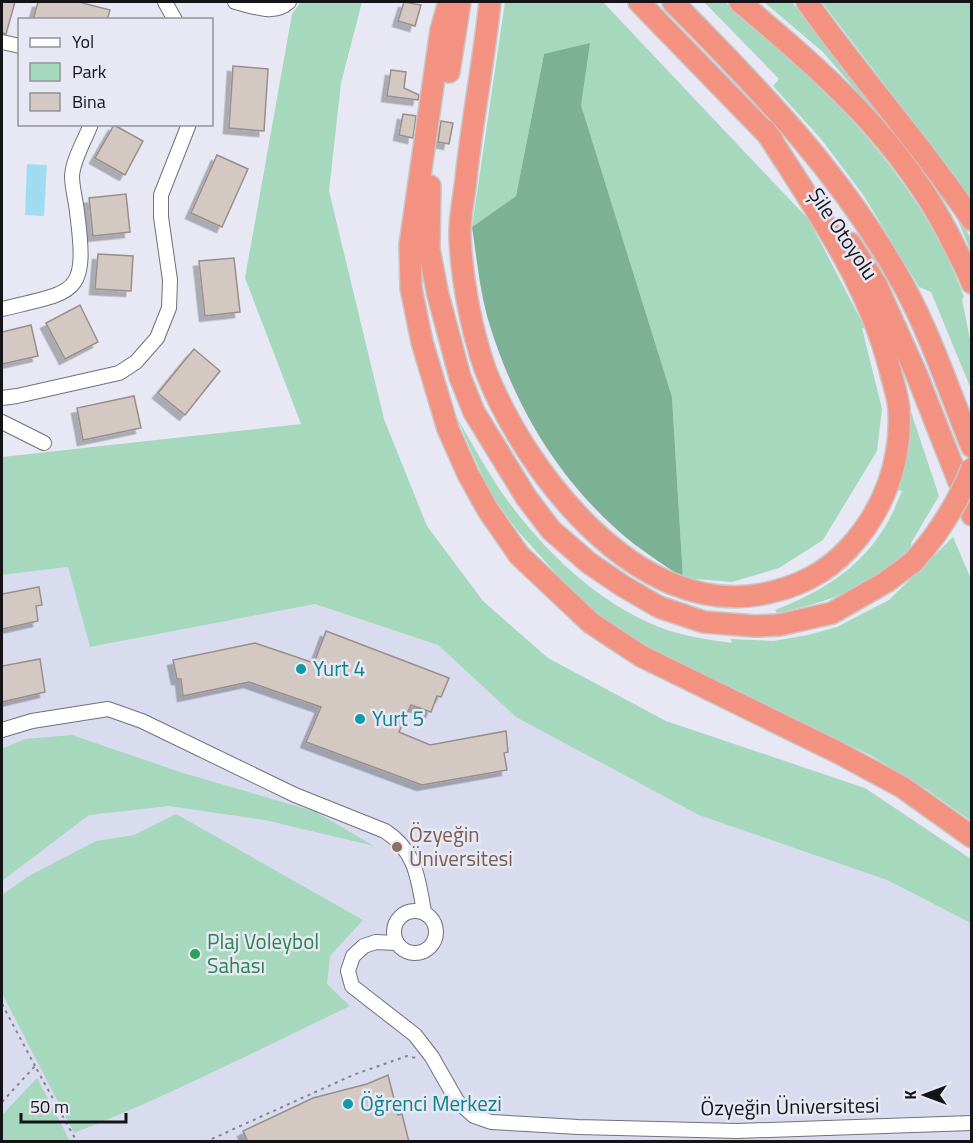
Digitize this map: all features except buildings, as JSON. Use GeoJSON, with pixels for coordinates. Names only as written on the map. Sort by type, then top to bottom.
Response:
{"type":"FeatureCollection","features":[{"type":"Feature","properties":{"kind":"highway"},"geometry":{"type":"LineString","coordinates":[[449,2],[441,30],[410,245],[411,288],[422,342],[448,429],[468,474],[488,510],[519,555],[599,628],[641,656],[839,753],[902,787],[972,837]]}},
{"type":"Feature","properties":{"kind":"highway"},"geometry":{"type":"LineString","coordinates":[[461,2],[429,195],[429,249],[450,344],[474,412],[526,497],[551,530],[589,563],[622,586],[659,607],[704,622],[729,626],[779,625],[832,613],[886,582],[913,562],[930,543],[946,519],[972,468]]}},
{"type":"Feature","properties":{"kind":"highway"},"geometry":{"type":"LineString","coordinates":[[490,2],[459,236],[468,303],[485,368],[518,435],[566,503],[609,546],[652,575],[690,590],[719,597],[748,597],[786,589],[813,578],[838,561],[864,532],[883,497],[897,459],[899,407],[874,316],[839,247],[765,130]]}},
{"type":"Feature","properties":{"kind":"highway","name":"Şile Otoyolu"},"geometry":{"type":"LineString","coordinates":[[639,2],[765,130],[825,203],[876,284],[916,373],[972,515]]}},
{"type":"Feature","properties":{"kind":"highway","name":"Şile Otoyolu"},"geometry":{"type":"LineString","coordinates":[[673,2],[760,90],[803,140],[880,244],[924,328],[972,447]]}},
{"type":"Feature","properties":{"kind":"highway"},"geometry":{"type":"LineString","coordinates":[[740,2],[807,58],[883,136],[913,174],[938,214],[972,283]]}},
{"type":"Feature","properties":{"kind":"highway"},"geometry":{"type":"LineString","coordinates":[[807,2],[879,98],[919,146],[972,220]]}},
{"type":"Feature","properties":{"kind":"street"},"geometry":{"type":"LineString","coordinates":[[165,2],[174,18]]}},
{"type":"Feature","properties":{"kind":"street"},"geometry":{"type":"LineString","coordinates":[[235,2],[273,10],[289,2]]}},
{"type":"Feature","properties":{"kind":"street"},"geometry":{"type":"LineString","coordinates":[[2,42],[18,46]]}},
{"type":"Feature","properties":{"kind":"street"},"geometry":{"type":"LineString","coordinates":[[2,309],[52,297],[68,290],[78,280],[82,265],[81,244],[72,176],[90,126]]}},
{"type":"Feature","properties":{"kind":"street"},"geometry":{"type":"LineString","coordinates":[[2,398],[119,373],[136,362],[157,338],[169,308],[170,280],[160,217],[160,195],[188,126]]}},
{"type":"Feature","properties":{"kind":"street"},"geometry":{"type":"LineString","coordinates":[[2,422],[44,443]]}},
{"type":"Feature","properties":{"kind":"street"},"geometry":{"type":"LineString","coordinates":[[2,730],[32,721],[108,709],[142,721],[295,795],[385,831],[398,839],[413,862],[424,912]]}},
{"type":"Feature","properties":{"kind":"street"},"geometry":{"type":"LineString","coordinates":[[410,911],[424,912],[436,928],[436,935],[430,947],[412,954],[400,948],[396,943],[393,930],[399,917],[410,911]]}},
{"type":"Feature","properties":{"kind":"street","name":"Özyeğin Üniversitesi"},"geometry":{"type":"LineString","coordinates":[[396,943],[376,942],[364,946],[353,956],[348,971],[352,986],[415,1035],[432,1057],[457,1101],[474,1116],[491,1122],[545,1126],[737,1131],[972,1123]]}},
{"type":"Feature","properties":{"kind":"path"},"geometry":{"type":"LineString","coordinates":[[2,1004],[77,1142]]}},
{"type":"Feature","properties":{"kind":"path"},"geometry":{"type":"LineString","coordinates":[[206,1142],[364,1071],[407,1056],[422,1060],[432,1057]]}},
{"type":"Feature","properties":{"kind":"path"},"geometry":{"type":"LineString","coordinates":[[2,1102],[35,1066]]}},
{"type":"Feature","properties":{"kind":"shaded area","name":"Özyeğin Üniversitesi"},"geometry":{"type":"Polygon","coordinates":[[[68,567],[90,647],[315,604],[438,645],[516,717],[887,880],[971,923],[971,1141],[2,1141],[2,575],[68,567]]]}},
{"type":"Feature","properties":{"kind":"green space"},"geometry":{"type":"Polygon","coordinates":[[[301,2],[362,2],[341,83],[329,191],[384,419],[427,526],[483,601],[548,658],[666,721],[865,788],[971,859],[971,923],[887,880],[699,815],[516,717],[438,645],[315,604],[90,647],[68,567],[2,575],[2,457],[301,424],[245,278],[292,14],[301,2]]]}},
{"type":"Feature","properties":{"kind":"green space"},"geometry":{"type":"Polygon","coordinates":[[[505,2],[603,2],[809,220],[865,328],[862,328],[882,409],[877,451],[823,540],[779,568],[732,582],[683,578],[672,397],[581,105],[544,54],[516,196],[472,227],[505,2]]]}},
{"type":"Feature","properties":{"kind":"green space"},"geometry":{"type":"Polygon","coordinates":[[[704,2],[725,2],[797,65],[832,99],[895,172],[922,212],[945,253],[964,297],[962,299],[971,345],[971,389],[931,292],[919,287],[864,196],[822,140],[773,86],[779,79],[704,2]]]}},
{"type":"Feature","properties":{"kind":"green space"},"geometry":{"type":"Polygon","coordinates":[[[764,2],[792,2],[955,213],[823,52],[764,2]]]}},
{"type":"Feature","properties":{"kind":"green space"},"geometry":{"type":"Polygon","coordinates":[[[822,2],[971,2],[971,198],[822,2]]]}},
{"type":"Feature","properties":{"kind":"green space"},"geometry":{"type":"Polygon","coordinates":[[[590,43],[581,105],[672,397],[683,578],[634,544],[609,522],[564,473],[529,418],[514,388],[490,326],[481,289],[472,227],[516,196],[544,54],[590,43]]]}},
{"type":"Feature","properties":{"kind":"green space"},"geometry":{"type":"Polygon","coordinates":[[[955,213],[971,238],[971,252],[955,213]]]}},
{"type":"Feature","properties":{"kind":"green space"},"geometry":{"type":"Polygon","coordinates":[[[909,406],[939,496],[911,543],[911,547],[880,572],[849,590],[816,603],[777,613],[775,610],[808,595],[838,577],[876,541],[902,491],[897,489],[904,464],[909,406]]]}},
{"type":"Feature","properties":{"kind":"green space"},"geometry":{"type":"Polygon","coordinates":[[[456,416],[498,487],[552,553],[595,591],[619,607],[644,620],[685,635],[732,643],[731,639],[773,641],[837,627],[889,600],[953,537],[971,579],[971,821],[926,789],[870,755],[660,654],[586,607],[517,530],[489,491],[456,416]]]}},
{"type":"Feature","properties":{"kind":"green space"},"geometry":{"type":"Polygon","coordinates":[[[72,735],[180,772],[316,812],[374,846],[265,820],[169,806],[89,815],[2,881],[2,749],[25,739],[72,735]]]}},
{"type":"Feature","properties":{"kind":"green space"},"geometry":{"type":"Polygon","coordinates":[[[176,814],[363,920],[330,956],[327,984],[350,1006],[179,1088],[74,1133],[2,993],[2,895],[27,877],[96,841],[134,835],[176,814]]]}},
{"type":"Feature","properties":{"kind":"green space"},"geometry":{"type":"Polygon","coordinates":[[[37,1078],[70,1141],[2,1141],[2,1115],[37,1078]]]}},
{"type":"Feature","properties":{"kind":"water"},"geometry":{"type":"Polygon","coordinates":[[[27,164],[47,165],[44,216],[25,215],[27,164]]]}},
{"type":"Feature","properties":{"kind":"place","name":"Yurt 4"},"geometry":{"type":"Point","coordinates":[301,669]}},
{"type":"Feature","properties":{"kind":"place","name":"Yurt 5"},"geometry":{"type":"Point","coordinates":[360,719]}},
{"type":"Feature","properties":{"kind":"place","name":"Özyeğin Üniversitesi"},"geometry":{"type":"Point","coordinates":[397,847]}},
{"type":"Feature","properties":{"kind":"place","name":"Plaj Voleybol Sahası"},"geometry":{"type":"Point","coordinates":[195,954]}},
{"type":"Feature","properties":{"kind":"place","name":"Öğrenci Merkezi"},"geometry":{"type":"Point","coordinates":[348,1104]}}]}
